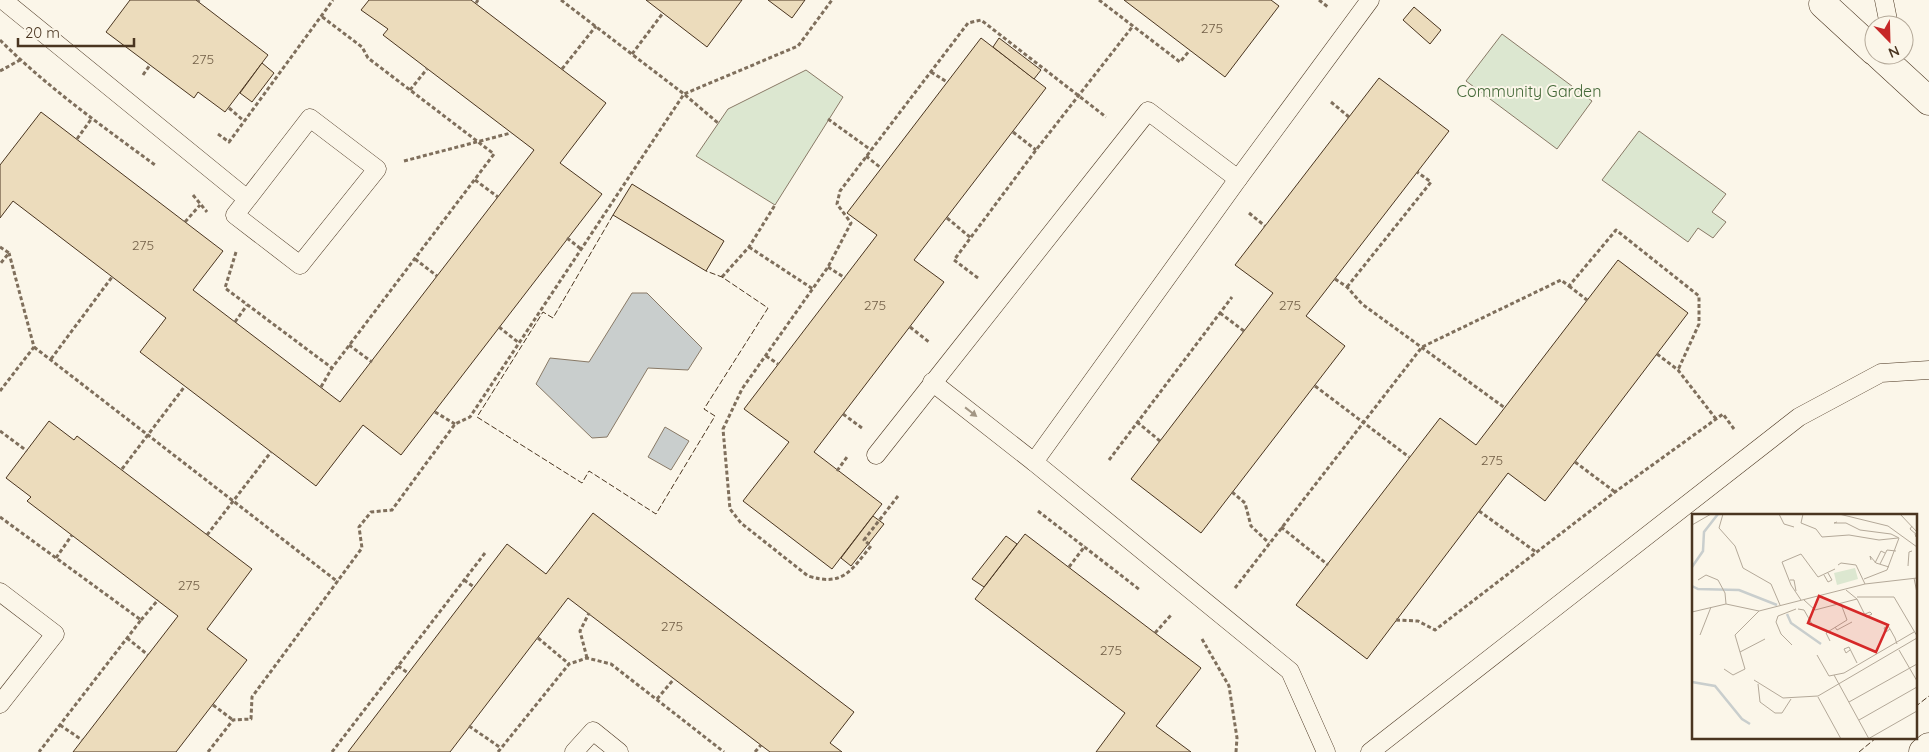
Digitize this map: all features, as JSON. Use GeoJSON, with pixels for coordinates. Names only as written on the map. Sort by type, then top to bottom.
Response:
{"type":"FeatureCollection","features":[{"type":"Feature","properties":{"kind":"street"},"geometry":{"type":"LineString","coordinates":[[1823,4],[1864,42]]}},
{"type":"Feature","properties":{"kind":"street"},"geometry":{"type":"LineString","coordinates":[[1890,65],[1922,94]]}},
{"type":"Feature","properties":{"kind":"street"},"geometry":{"type":"LineString","coordinates":[[1923,752],[1929,747]]}},
{"type":"Feature","properties":{"kind":"lane"},"geometry":{"type":"LineString","coordinates":[[4,0],[246,198]]}},
{"type":"Feature","properties":{"kind":"lane"},"geometry":{"type":"LineString","coordinates":[[1034,462],[1370,0]]}},
{"type":"Feature","properties":{"kind":"lane"},"geometry":{"type":"LineString","coordinates":[[1884,0],[1887,15]]}},
{"type":"Feature","properties":{"kind":"lane"},"geometry":{"type":"LineString","coordinates":[[1906,65],[1922,94]]}},
{"type":"Feature","properties":{"kind":"lane"},"geometry":{"type":"LineString","coordinates":[[876,455],[1148,111],[1238,179]]}},
{"type":"Feature","properties":{"kind":"lane"},"geometry":{"type":"LineString","coordinates":[[310,118],[377,168],[300,264],[235,215],[246,198],[310,118]]}},
{"type":"Feature","properties":{"kind":"lane"},"geometry":{"type":"LineString","coordinates":[[1370,752],[1799,417],[1881,373],[1929,370]]}},
{"type":"Feature","properties":{"kind":"lane"},"geometry":{"type":"LineString","coordinates":[[932,382],[1034,462],[1290,671],[1326,752]]}},
{"type":"Feature","properties":{"kind":"lane"},"geometry":{"type":"LineString","coordinates":[[0,592],[55,634],[0,704]]}},
{"type":"Feature","properties":{"kind":"lane"},"geometry":{"type":"LineString","coordinates":[[574,752],[593,731],[619,752]]}},
{"type":"Feature","properties":{"kind":"path"},"geometry":{"type":"LineString","coordinates":[[213,130],[229,142],[333,0]]}},
{"type":"Feature","properties":{"kind":"path"},"geometry":{"type":"LineString","coordinates":[[561,0],[718,122]]}},
{"type":"Feature","properties":{"kind":"path"},"geometry":{"type":"LineString","coordinates":[[213,705],[233,720],[251,719],[252,697],[362,548],[360,527],[371,512],[392,510],[455,424],[470,417],[684,94],[798,46],[832,0]]}},
{"type":"Feature","properties":{"kind":"path"},"geometry":{"type":"LineString","coordinates":[[1099,0],[1180,62],[1190,50]]}},
{"type":"Feature","properties":{"kind":"path"},"geometry":{"type":"LineString","coordinates":[[632,54],[663,13]]}},
{"type":"Feature","properties":{"kind":"path"},"geometry":{"type":"LineString","coordinates":[[898,496],[864,540],[871,546],[845,576],[822,580],[808,576],[741,523],[730,509],[723,429],[742,389],[828,267],[851,223],[837,204],[840,191],[968,22],[981,20],[1128,134]]}},
{"type":"Feature","properties":{"kind":"path"},"geometry":{"type":"LineString","coordinates":[[562,69],[596,26]]}},
{"type":"Feature","properties":{"kind":"path"},"geometry":{"type":"LineString","coordinates":[[974,286],[979,278],[954,260],[1036,150],[1133,26]]}},
{"type":"Feature","properties":{"kind":"path"},"geometry":{"type":"LineString","coordinates":[[0,70],[20,60]]}},
{"type":"Feature","properties":{"kind":"path"},"geometry":{"type":"LineString","coordinates":[[142,76],[150,66]]}},
{"type":"Feature","properties":{"kind":"path"},"geometry":{"type":"LineString","coordinates":[[410,90],[427,69]]}},
{"type":"Feature","properties":{"kind":"path"},"geometry":{"type":"LineString","coordinates":[[135,70],[150,82]]}},
{"type":"Feature","properties":{"kind":"path"},"geometry":{"type":"LineString","coordinates":[[931,71],[948,82]]}},
{"type":"Feature","properties":{"kind":"path"},"geometry":{"type":"LineString","coordinates":[[229,108],[244,121]]}},
{"type":"Feature","properties":{"kind":"path"},"geometry":{"type":"LineString","coordinates":[[77,139],[92,118]]}},
{"type":"Feature","properties":{"kind":"path"},"geometry":{"type":"LineString","coordinates":[[828,119],[871,150]]}},
{"type":"Feature","properties":{"kind":"path"},"geometry":{"type":"LineString","coordinates":[[1012,132],[1036,150]]}},
{"type":"Feature","properties":{"kind":"path"},"geometry":{"type":"LineString","coordinates":[[377,168],[511,133]]}},
{"type":"Feature","properties":{"kind":"path"},"geometry":{"type":"LineString","coordinates":[[866,156],[882,168]]}},
{"type":"Feature","properties":{"kind":"path"},"geometry":{"type":"LineString","coordinates":[[1347,287],[1431,182],[1417,172]]}},
{"type":"Feature","properties":{"kind":"path"},"geometry":{"type":"LineString","coordinates":[[475,180],[498,197]]}},
{"type":"Feature","properties":{"kind":"path"},"geometry":{"type":"LineString","coordinates":[[186,222],[200,205]]}},
{"type":"Feature","properties":{"kind":"path"},"geometry":{"type":"LineString","coordinates":[[722,277],[749,247],[775,205]]}},
{"type":"Feature","properties":{"kind":"path"},"geometry":{"type":"LineString","coordinates":[[1246,211],[1265,226]]}},
{"type":"Feature","properties":{"kind":"path"},"geometry":{"type":"LineString","coordinates":[[946,218],[971,238]]}},
{"type":"Feature","properties":{"kind":"path"},"geometry":{"type":"LineString","coordinates":[[1569,286],[1616,230],[1699,296],[1699,324],[1678,370]]}},
{"type":"Feature","properties":{"kind":"path"},"geometry":{"type":"LineString","coordinates":[[568,238],[581,249]]}},
{"type":"Feature","properties":{"kind":"path"},"geometry":{"type":"LineString","coordinates":[[0,247],[9,253],[34,347],[338,582]]}},
{"type":"Feature","properties":{"kind":"path"},"geometry":{"type":"LineString","coordinates":[[749,247],[813,289]]}},
{"type":"Feature","properties":{"kind":"path"},"geometry":{"type":"LineString","coordinates":[[0,264],[9,253]]}},
{"type":"Feature","properties":{"kind":"path"},"geometry":{"type":"LineString","coordinates":[[415,259],[437,276]]}},
{"type":"Feature","properties":{"kind":"path"},"geometry":{"type":"LineString","coordinates":[[828,267],[845,278]]}},
{"type":"Feature","properties":{"kind":"path"},"geometry":{"type":"LineString","coordinates":[[50,359],[112,277]]}},
{"type":"Feature","properties":{"kind":"path"},"geometry":{"type":"LineString","coordinates":[[1335,279],[1347,287],[1362,304],[1505,408]]}},
{"type":"Feature","properties":{"kind":"path"},"geometry":{"type":"LineString","coordinates":[[1236,752],[1237,738],[1228,686],[1201,638],[1217,612],[1281,527],[1422,347],[1561,280],[1587,300]]}},
{"type":"Feature","properties":{"kind":"path"},"geometry":{"type":"LineString","coordinates":[[1110,460],[1232,297]]}},
{"type":"Feature","properties":{"kind":"path"},"geometry":{"type":"LineString","coordinates":[[235,322],[247,305]]}},
{"type":"Feature","properties":{"kind":"path"},"geometry":{"type":"LineString","coordinates":[[1220,313],[1244,331]]}},
{"type":"Feature","properties":{"kind":"path"},"geometry":{"type":"LineString","coordinates":[[499,327],[519,343]]}},
{"type":"Feature","properties":{"kind":"path"},"geometry":{"type":"LineString","coordinates":[[910,327],[931,344],[937,337]]}},
{"type":"Feature","properties":{"kind":"path"},"geometry":{"type":"LineString","coordinates":[[349,345],[372,362]]}},
{"type":"Feature","properties":{"kind":"path"},"geometry":{"type":"LineString","coordinates":[[0,391],[34,347]]}},
{"type":"Feature","properties":{"kind":"path"},"geometry":{"type":"LineString","coordinates":[[1656,354],[1678,370],[1716,419]]}},
{"type":"Feature","properties":{"kind":"path"},"geometry":{"type":"LineString","coordinates":[[766,356],[778,364]]}},
{"type":"Feature","properties":{"kind":"path"},"geometry":{"type":"LineString","coordinates":[[321,387],[332,368]]}},
{"type":"Feature","properties":{"kind":"path"},"geometry":{"type":"LineString","coordinates":[[122,469],[185,386]]}},
{"type":"Feature","properties":{"kind":"path"},"geometry":{"type":"LineString","coordinates":[[1315,386],[1409,458]]}},
{"type":"Feature","properties":{"kind":"path"},"geometry":{"type":"LineString","coordinates":[[435,412],[455,424]]}},
{"type":"Feature","properties":{"kind":"path"},"geometry":{"type":"LineString","coordinates":[[843,414],[866,432]]}},
{"type":"Feature","properties":{"kind":"path"},"geometry":{"type":"LineString","coordinates":[[1396,620],[1418,621],[1435,630],[1615,492],[1723,414],[1752,454]]}},
{"type":"Feature","properties":{"kind":"path"},"geometry":{"type":"LineString","coordinates":[[1137,422],[1160,440]]}},
{"type":"Feature","properties":{"kind":"path"},"geometry":{"type":"LineString","coordinates":[[0,431],[27,451]]}},
{"type":"Feature","properties":{"kind":"path"},"geometry":{"type":"LineString","coordinates":[[208,535],[271,452]]}},
{"type":"Feature","properties":{"kind":"path"},"geometry":{"type":"LineString","coordinates":[[837,471],[849,455]]}},
{"type":"Feature","properties":{"kind":"path"},"geometry":{"type":"LineString","coordinates":[[1575,462],[1615,492]]}},
{"type":"Feature","properties":{"kind":"path"},"geometry":{"type":"LineString","coordinates":[[1232,492],[1245,503],[1251,526],[1269,543]]}},
{"type":"Feature","properties":{"kind":"path"},"geometry":{"type":"LineString","coordinates":[[1038,511],[1143,592]]}},
{"type":"Feature","properties":{"kind":"path"},"geometry":{"type":"LineString","coordinates":[[1479,511],[1536,552]]}},
{"type":"Feature","properties":{"kind":"path"},"geometry":{"type":"LineString","coordinates":[[1281,527],[1328,564]]}},
{"type":"Feature","properties":{"kind":"path"},"geometry":{"type":"LineString","coordinates":[[56,558],[72,535]]}},
{"type":"Feature","properties":{"kind":"path"},"geometry":{"type":"LineString","coordinates":[[1069,567],[1085,546]]}},
{"type":"Feature","properties":{"kind":"path"},"geometry":{"type":"LineString","coordinates":[[332,752],[485,553]]}},
{"type":"Feature","properties":{"kind":"path"},"geometry":{"type":"LineString","coordinates":[[464,580],[474,587]]}},
{"type":"Feature","properties":{"kind":"path"},"geometry":{"type":"LineString","coordinates":[[141,620],[158,600]]}},
{"type":"Feature","properties":{"kind":"path"},"geometry":{"type":"LineString","coordinates":[[1164,609],[1179,620]]}},
{"type":"Feature","properties":{"kind":"path"},"geometry":{"type":"LineString","coordinates":[[587,658],[580,631],[588,614]]}},
{"type":"Feature","properties":{"kind":"path"},"geometry":{"type":"LineString","coordinates":[[1155,633],[1171,615]]}},
{"type":"Feature","properties":{"kind":"path"},"geometry":{"type":"LineString","coordinates":[[127,638],[148,655]]}},
{"type":"Feature","properties":{"kind":"path"},"geometry":{"type":"LineString","coordinates":[[538,638],[569,664]]}},
{"type":"Feature","properties":{"kind":"path"},"geometry":{"type":"LineString","coordinates":[[498,752],[569,664],[587,658],[611,664],[724,752]]}},
{"type":"Feature","properties":{"kind":"path"},"geometry":{"type":"LineString","coordinates":[[398,666],[408,673]]}},
{"type":"Feature","properties":{"kind":"path"},"geometry":{"type":"LineString","coordinates":[[657,699],[674,679]]}},
{"type":"Feature","properties":{"kind":"path"},"geometry":{"type":"LineString","coordinates":[[208,752],[233,720]]}},
{"type":"Feature","properties":{"kind":"path"},"geometry":{"type":"LineString","coordinates":[[60,725],[82,740]]}},
{"type":"Feature","properties":{"kind":"path"},"geometry":{"type":"LineString","coordinates":[[470,726],[501,748]]}},
{"type":"Feature","properties":{"kind":"path"},"geometry":{"type":"LineString","coordinates":[[755,752],[761,745]]}},
{"type":"Feature","properties":{"kind":"green space","name":"Community Garden"},"geometry":{"type":"Polygon","coordinates":[[[1502,34],[1592,101],[1557,149],[1466,81],[1502,34]]]}},
{"type":"Feature","properties":{"kind":"green space"},"geometry":{"type":"Polygon","coordinates":[[[806,70],[843,97],[775,205],[696,156],[728,109],[806,70]]]}},
{"type":"Feature","properties":{"kind":"green space"},"geometry":{"type":"Polygon","coordinates":[[[1639,131],[1726,194],[1712,212],[1726,222],[1713,238],[1698,228],[1688,242],[1602,180],[1639,131]]]}},
{"type":"Feature","properties":{"kind":"shaded area"},"geometry":{"type":"Polygon","coordinates":[[[632,293],[647,293],[702,348],[688,370],[648,368],[607,437],[592,438],[536,384],[550,358],[589,362],[632,293]]]}},
{"type":"Feature","properties":{"kind":"shaded area"},"geometry":{"type":"Polygon","coordinates":[[[665,427],[689,441],[671,470],[648,457],[665,427]]]}},
{"type":"Feature","properties":{"kind":"building"},"geometry":{"type":"Polygon","coordinates":[[[130,0],[196,0],[268,55],[225,112],[198,92],[194,98],[106,32],[130,0]]]}},
{"type":"Feature","properties":{"kind":"building"},"geometry":{"type":"Polygon","coordinates":[[[369,0],[471,0],[606,103],[560,163],[602,194],[401,455],[363,425],[316,486],[140,352],[166,318],[13,201],[0,218],[0,165],[41,112],[223,251],[193,290],[340,402],[534,150],[383,35],[388,29],[361,10],[369,0]]]}},
{"type":"Feature","properties":{"kind":"building"},"geometry":{"type":"Polygon","coordinates":[[[646,0],[742,0],[707,47],[646,0]]]}},
{"type":"Feature","properties":{"kind":"building"},"geometry":{"type":"Polygon","coordinates":[[[768,0],[805,0],[792,18],[768,0]]]}},
{"type":"Feature","properties":{"kind":"building"},"geometry":{"type":"Polygon","coordinates":[[[1124,0],[1271,0],[1279,6],[1225,77],[1124,0]]]}},
{"type":"Feature","properties":{"kind":"building"},"geometry":{"type":"Polygon","coordinates":[[[1414,7],[1441,30],[1430,44],[1403,20],[1414,7]]]}},
{"type":"Feature","properties":{"kind":"building"},"geometry":{"type":"Polygon","coordinates":[[[981,38],[1046,88],[914,260],[944,282],[814,452],[882,504],[832,569],[743,501],[789,442],[744,409],[877,235],[847,213],[981,38]]]}},
{"type":"Feature","properties":{"kind":"building"},"geometry":{"type":"Polygon","coordinates":[[[999,38],[1041,70],[1034,79],[993,47],[999,38]]]}},
{"type":"Feature","properties":{"kind":"building"},"geometry":{"type":"Polygon","coordinates":[[[262,63],[274,73],[252,102],[240,93],[262,63]]]}},
{"type":"Feature","properties":{"kind":"building"},"geometry":{"type":"Polygon","coordinates":[[[1379,78],[1449,131],[1306,316],[1345,346],[1201,533],[1131,479],[1273,293],[1235,265],[1379,78]]]}},
{"type":"Feature","properties":{"kind":"building"},"geometry":{"type":"Polygon","coordinates":[[[632,184],[724,241],[706,271],[613,215],[632,184]]]}},
{"type":"Feature","properties":{"kind":"building"},"geometry":{"type":"Polygon","coordinates":[[[1618,260],[1688,313],[1545,501],[1508,473],[1367,659],[1296,605],[1440,418],[1476,445],[1618,260]]]}},
{"type":"Feature","properties":{"kind":"building"},"geometry":{"type":"Polygon","coordinates":[[[49,421],[74,440],[77,436],[252,569],[207,629],[247,660],[176,752],[73,752],[178,616],[27,501],[31,497],[6,478],[49,421]]]}},
{"type":"Feature","properties":{"kind":"building"},"geometry":{"type":"Polygon","coordinates":[[[593,513],[854,712],[830,743],[842,752],[770,752],[568,598],[450,752],[348,752],[507,544],[546,574],[593,513]]]}},
{"type":"Feature","properties":{"kind":"building"},"geometry":{"type":"Polygon","coordinates":[[[873,516],[884,524],[851,566],[841,558],[873,516]]]}},
{"type":"Feature","properties":{"kind":"building"},"geometry":{"type":"Polygon","coordinates":[[[1025,534],[1201,668],[1156,726],[1191,752],[1096,752],[1125,713],[975,599],[1025,534]]]}},
{"type":"Feature","properties":{"kind":"building"},"geometry":{"type":"Polygon","coordinates":[[[1006,536],[1017,544],[984,587],[972,579],[1006,536]]]}},
{"type":"Feature","properties":{"kind":"fence"},"geometry":{"type":"LineString","coordinates":[[613,215],[553,318],[543,312],[477,417],[582,483],[589,471],[656,514],[715,416],[704,409],[768,308],[722,277],[706,271]]}},
{"type":"Feature","properties":{"kind":"fence"},"geometry":{"type":"LineString","coordinates":[[1916,706],[1929,696]]}},
{"type":"Feature","properties":{"kind":"fence"},"geometry":{"type":"LineString","coordinates":[[1859,752],[1874,740]]}}]}
